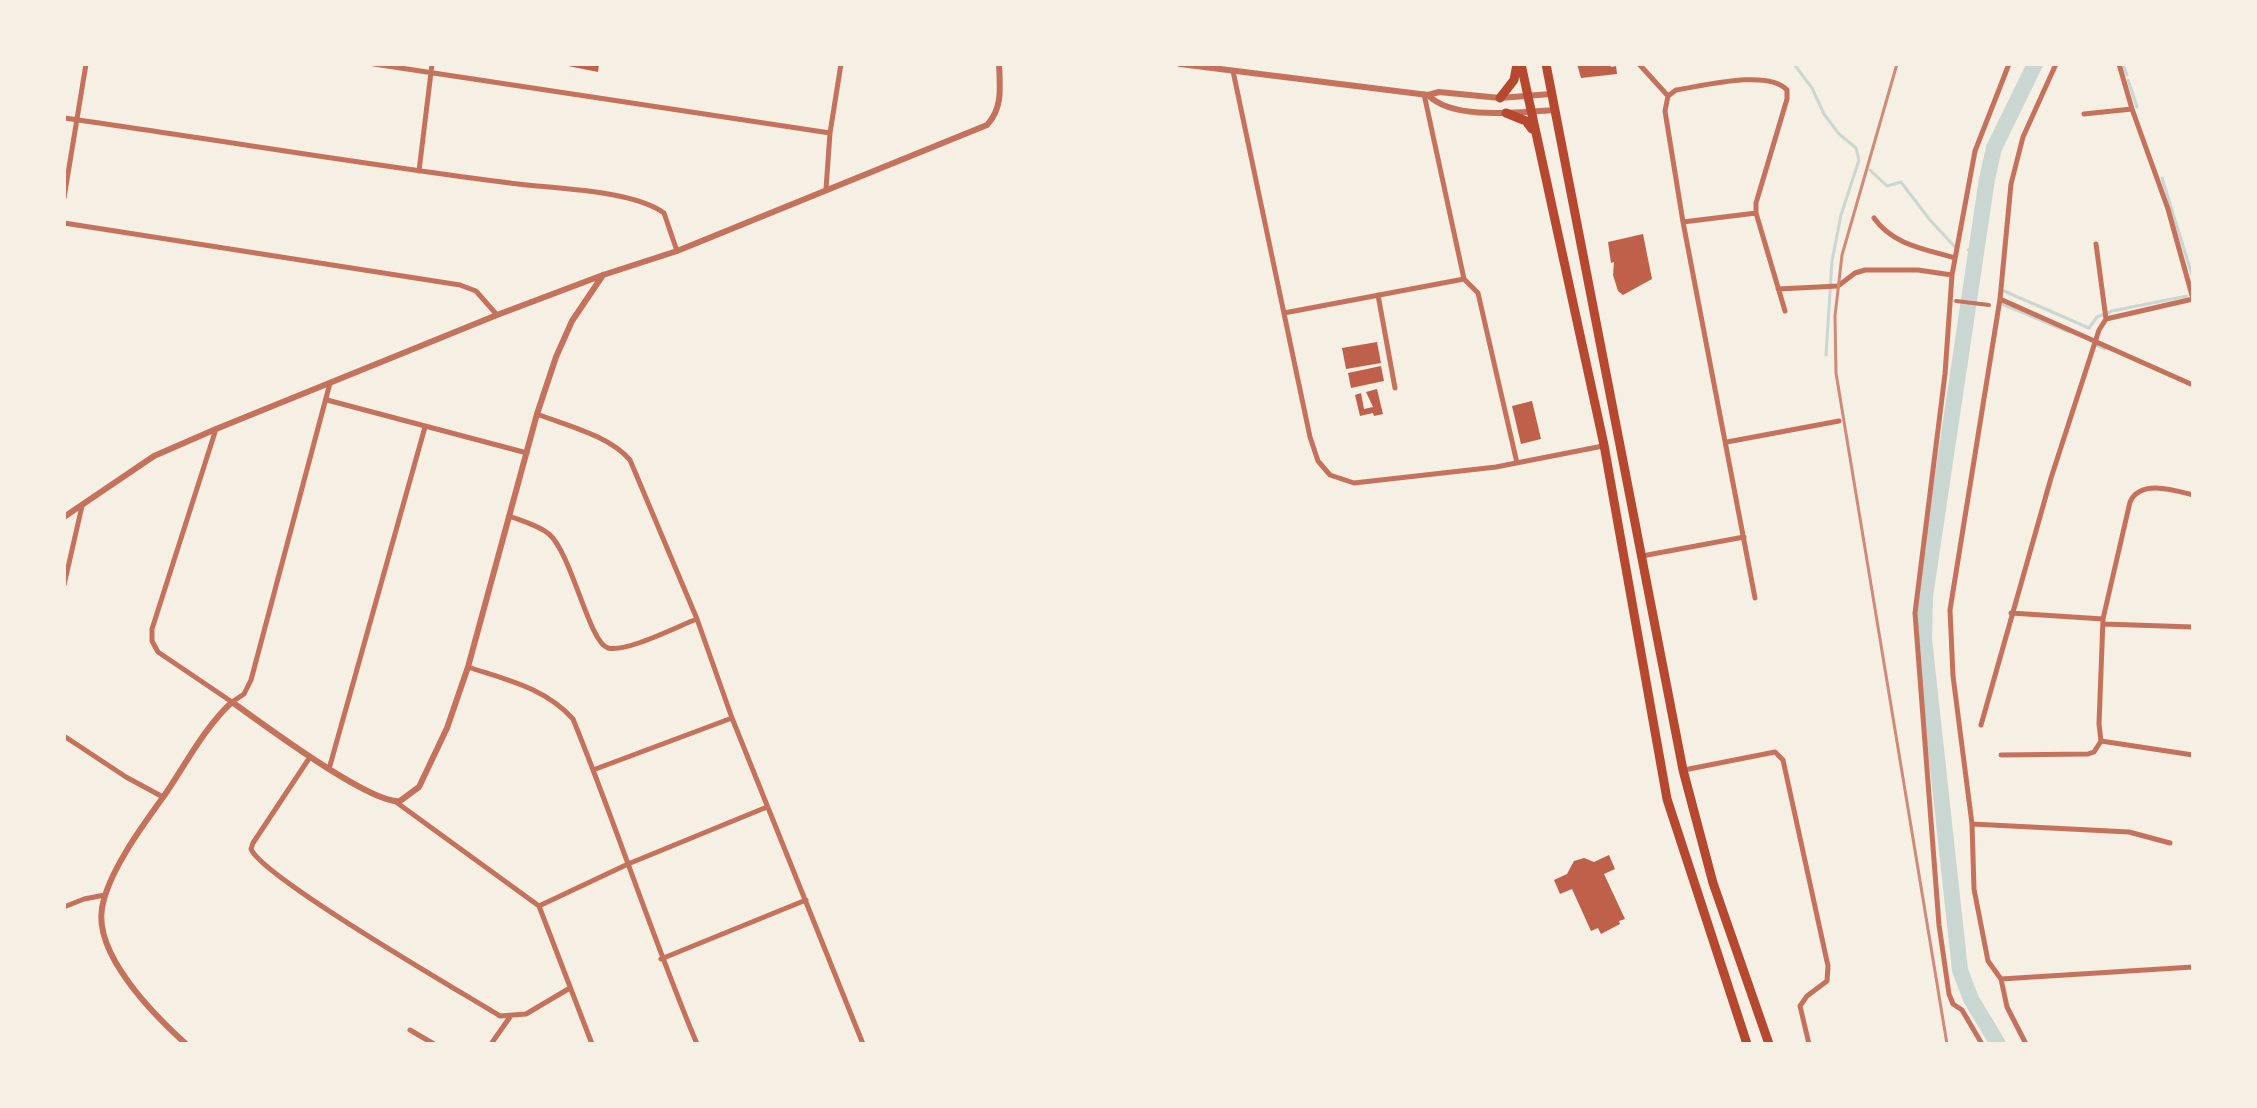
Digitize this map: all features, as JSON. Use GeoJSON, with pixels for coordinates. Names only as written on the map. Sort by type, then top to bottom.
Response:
{"type":"FeatureCollection","features":[{"type":"Feature","properties":{"kind":"highway"},"geometry":{"type":"LineString","coordinates":[[1519,64],[1604,445],[1667,799],[1747,1044]]}},
{"type":"Feature","properties":{"kind":"highway"},"geometry":{"type":"LineString","coordinates":[[1500,98],[1514,80],[1519,64]]}},
{"type":"Feature","properties":{"kind":"highway"},"geometry":{"type":"LineString","coordinates":[[1546,64],[1683,770],[1713,883],[1769,1044]]}},
{"type":"Feature","properties":{"kind":"highway"},"geometry":{"type":"LineString","coordinates":[[1506,113],[1526,121],[1534,132]]}},
{"type":"Feature","properties":{"kind":"street"},"geometry":{"type":"LineString","coordinates":[[64,198],[86,64]]}},
{"type":"Feature","properties":{"kind":"street"},"geometry":{"type":"LineString","coordinates":[[374,64],[830,133]]}},
{"type":"Feature","properties":{"kind":"street"},"geometry":{"type":"LineString","coordinates":[[419,171],[432,64]]}},
{"type":"Feature","properties":{"kind":"street"},"geometry":{"type":"LineString","coordinates":[[826,189],[830,133],[841,64]]}},
{"type":"Feature","properties":{"kind":"street"},"geometry":{"type":"LineString","coordinates":[[64,517],[144,461],[216,429],[497,315],[677,251],[987,125],[996,116],[999,104],[999,64]]}},
{"type":"Feature","properties":{"kind":"street"},"geometry":{"type":"LineString","coordinates":[[1180,64],[1426,94],[1439,92],[1500,98],[1551,94]]}},
{"type":"Feature","properties":{"kind":"street"},"geometry":{"type":"LineString","coordinates":[[1639,64],[1667,99],[1683,222],[1755,598]]}},
{"type":"Feature","properties":{"kind":"street"},"geometry":{"type":"LineString","coordinates":[[1982,1044],[1962,1010],[1953,1004],[1944,964],[1915,636],[1918,577],[1945,374],[1952,275],[1975,151],[2009,64]]}},
{"type":"Feature","properties":{"kind":"street"},"geometry":{"type":"LineString","coordinates":[[2026,1044],[2007,1007],[2001,979],[1986,953],[1974,889],[1972,824],[1953,676],[1950,610],[2000,299],[2011,184],[2023,137],[2056,64]]}},
{"type":"Feature","properties":{"kind":"street"},"geometry":{"type":"LineString","coordinates":[[2106,319],[2193,299],[2168,209],[2119,64]]}},
{"type":"Feature","properties":{"kind":"street"},"geometry":{"type":"LineString","coordinates":[[1233,71],[1310,437],[1318,461],[1330,475],[1354,483],[1517,463],[1604,445]]}},
{"type":"Feature","properties":{"kind":"street"},"geometry":{"type":"LineString","coordinates":[[1667,99],[1676,90],[1739,81],[1770,79],[1781,83],[1787,90],[1756,203],[1756,213],[1785,311]]}},
{"type":"Feature","properties":{"kind":"street"},"geometry":{"type":"LineString","coordinates":[[1426,94],[1436,103],[1453,108],[1506,113],[1554,110]]}},
{"type":"Feature","properties":{"kind":"street"},"geometry":{"type":"LineString","coordinates":[[1426,94],[1464,279],[1478,293],[1517,463]]}},
{"type":"Feature","properties":{"kind":"street"},"geometry":{"type":"LineString","coordinates":[[2084,114],[2132,109]]}},
{"type":"Feature","properties":{"kind":"street"},"geometry":{"type":"LineString","coordinates":[[64,118],[512,184],[560,187],[641,202],[664,213],[677,251]]}},
{"type":"Feature","properties":{"kind":"street"},"geometry":{"type":"LineString","coordinates":[[1683,222],[1756,213]]}},
{"type":"Feature","properties":{"kind":"street"},"geometry":{"type":"LineString","coordinates":[[1874,218],[1897,241],[1955,258]]}},
{"type":"Feature","properties":{"kind":"street"},"geometry":{"type":"LineString","coordinates":[[64,223],[460,285],[476,291],[497,315]]}},
{"type":"Feature","properties":{"kind":"street"},"geometry":{"type":"LineString","coordinates":[[1981,725],[2011,613],[2094,341],[2106,319],[2096,244]]}},
{"type":"Feature","properties":{"kind":"street"},"geometry":{"type":"LineString","coordinates":[[1778,289],[1838,286],[1855,273],[1865,270],[1918,270],[1952,275]]}},
{"type":"Feature","properties":{"kind":"street"},"geometry":{"type":"LineString","coordinates":[[396,802],[413,794],[429,769],[468,667],[537,414],[556,357],[572,321],[603,275]]}},
{"type":"Feature","properties":{"kind":"street"},"geometry":{"type":"LineString","coordinates":[[1284,313],[1464,279]]}},
{"type":"Feature","properties":{"kind":"street"},"geometry":{"type":"LineString","coordinates":[[1378,295],[1395,388]]}},
{"type":"Feature","properties":{"kind":"street"},"geometry":{"type":"LineString","coordinates":[[2000,299],[2193,385]]}},
{"type":"Feature","properties":{"kind":"street"},"geometry":{"type":"LineString","coordinates":[[1956,301],[1989,305]]}},
{"type":"Feature","properties":{"kind":"street"},"geometry":{"type":"LineString","coordinates":[[186,1044],[123,978],[103,930],[101,912],[116,871],[163,797],[217,715],[244,694],[251,680],[330,383]]}},
{"type":"Feature","properties":{"kind":"street"},"geometry":{"type":"LineString","coordinates":[[327,400],[527,453]]}},
{"type":"Feature","properties":{"kind":"street"},"geometry":{"type":"LineString","coordinates":[[537,414],[606,441],[621,449],[630,460],[697,619],[732,718],[863,1044]]}},
{"type":"Feature","properties":{"kind":"street"},"geometry":{"type":"LineString","coordinates":[[1727,442],[1839,421]]}},
{"type":"Feature","properties":{"kind":"street"},"geometry":{"type":"LineString","coordinates":[[329,769],[425,427]]}},
{"type":"Feature","properties":{"kind":"street"},"geometry":{"type":"LineString","coordinates":[[216,429],[152,629],[152,641],[158,652],[329,769],[385,800],[396,802],[539,906],[592,1044]]}},
{"type":"Feature","properties":{"kind":"street"},"geometry":{"type":"LineString","coordinates":[[2001,755],[2094,752],[2101,741],[2103,622],[2134,494],[2143,489],[2174,490],[2193,495]]}},
{"type":"Feature","properties":{"kind":"street"},"geometry":{"type":"LineString","coordinates":[[64,585],[82,506]]}},
{"type":"Feature","properties":{"kind":"street"},"geometry":{"type":"LineString","coordinates":[[509,516],[536,526],[559,546],[597,641],[607,648],[623,648],[697,619]]}},
{"type":"Feature","properties":{"kind":"street"},"geometry":{"type":"LineString","coordinates":[[1642,556],[1744,537]]}},
{"type":"Feature","properties":{"kind":"street"},"geometry":{"type":"LineString","coordinates":[[2011,613],[2193,627]]}},
{"type":"Feature","properties":{"kind":"street"},"geometry":{"type":"LineString","coordinates":[[468,667],[542,692],[560,704],[573,719],[661,959],[697,1044]]}},
{"type":"Feature","properties":{"kind":"street"},"geometry":{"type":"LineString","coordinates":[[593,770],[732,718]]}},
{"type":"Feature","properties":{"kind":"street"},"geometry":{"type":"LineString","coordinates":[[64,736],[163,797]]}},
{"type":"Feature","properties":{"kind":"street"},"geometry":{"type":"LineString","coordinates":[[2101,741],[2193,755]]}},
{"type":"Feature","properties":{"kind":"street"},"geometry":{"type":"LineString","coordinates":[[1683,770],[1775,752],[1783,760],[1828,966],[1827,981],[1807,996],[1800,1006],[1809,1044]]}},
{"type":"Feature","properties":{"kind":"street"},"geometry":{"type":"LineString","coordinates":[[310,757],[253,843],[253,856],[359,929],[500,1016],[526,1014],[570,988]]}},
{"type":"Feature","properties":{"kind":"street"},"geometry":{"type":"LineString","coordinates":[[539,906],[628,864],[767,807]]}},
{"type":"Feature","properties":{"kind":"street"},"geometry":{"type":"LineString","coordinates":[[1972,824],[2129,832],[2170,843]]}},
{"type":"Feature","properties":{"kind":"street"},"geometry":{"type":"LineString","coordinates":[[64,907],[105,895]]}},
{"type":"Feature","properties":{"kind":"street"},"geometry":{"type":"LineString","coordinates":[[661,959],[806,900]]}},
{"type":"Feature","properties":{"kind":"street"},"geometry":{"type":"LineString","coordinates":[[2001,979],[2193,967]]}},
{"type":"Feature","properties":{"kind":"street"},"geometry":{"type":"LineString","coordinates":[[491,1044],[510,1017]]}},
{"type":"Feature","properties":{"kind":"street"},"geometry":{"type":"LineString","coordinates":[[410,1030],[434,1044]]}},
{"type":"Feature","properties":{"kind":"building"},"geometry":{"type":"Polygon","coordinates":[[[558,64],[599,64],[598,72],[558,64]]]}},
{"type":"Feature","properties":{"kind":"building"},"geometry":{"type":"Polygon","coordinates":[[[1577,64],[1610,64],[1611,67],[1616,66],[1617,74],[1581,78],[1577,64]]]}},
{"type":"Feature","properties":{"kind":"building"},"geometry":{"type":"Polygon","coordinates":[[[1643,234],[1652,279],[1623,295],[1618,291],[1613,275],[1614,262],[1611,263],[1608,242],[1643,234]]]}},
{"type":"Feature","properties":{"kind":"building"},"geometry":{"type":"Polygon","coordinates":[[[1377,342],[1381,363],[1346,369],[1342,348],[1377,342]]]}},
{"type":"Feature","properties":{"kind":"building"},"geometry":{"type":"Polygon","coordinates":[[[1381,366],[1384,381],[1351,388],[1348,373],[1381,366]]]}},
{"type":"Feature","properties":{"kind":"building"},"geometry":{"type":"Polygon","coordinates":[[[1377,389],[1383,414],[1360,416],[1355,395],[1361,393],[1364,409],[1373,407],[1366,392],[1377,389]]]}},
{"type":"Feature","properties":{"kind":"building"},"geometry":{"type":"Polygon","coordinates":[[[1532,401],[1541,439],[1521,444],[1512,406],[1532,401]]]}},
{"type":"Feature","properties":{"kind":"building"},"geometry":{"type":"Polygon","coordinates":[[[1609,855],[1615,869],[1604,874],[1625,919],[1601,934],[1598,928],[1591,931],[1572,889],[1560,894],[1554,880],[1567,874],[1574,861],[1584,858],[1594,862],[1609,855]]]}},
{"type":"Feature","properties":{"kind":"waterway"},"geometry":{"type":"LineString","coordinates":[[1794,64],[1812,88],[1824,114],[1839,134],[1856,148],[1859,160],[1841,215],[1832,261],[1826,355]]}},
{"type":"Feature","properties":{"kind":"waterway"},"geometry":{"type":"LineString","coordinates":[[1998,1044],[1971,999],[1960,970],[1924,639],[1925,596],[1987,179],[1994,148],[2035,64]]}},
{"type":"Feature","properties":{"kind":"waterway"},"geometry":{"type":"LineString","coordinates":[[2123,64],[2127,75]]}},
{"type":"Feature","properties":{"kind":"waterway"},"geometry":{"type":"LineString","coordinates":[[2128,80],[2137,107]]}},
{"type":"Feature","properties":{"kind":"waterway"},"geometry":{"type":"LineString","coordinates":[[1870,170],[1887,186],[1901,182],[1955,247]]}},
{"type":"Feature","properties":{"kind":"waterway"},"geometry":{"type":"LineString","coordinates":[[2162,178],[2193,278]]}},
{"type":"Feature","properties":{"kind":"waterway"},"geometry":{"type":"LineString","coordinates":[[1968,250],[1977,252]]}},
{"type":"Feature","properties":{"kind":"waterway"},"geometry":{"type":"LineString","coordinates":[[2004,291],[2089,328],[2097,317],[2112,311],[2187,296]]}},
{"type":"Feature","properties":{"kind":"waterway"},"geometry":{"type":"LineString","coordinates":[[2002,304],[2069,332]]}},
{"type":"Feature","properties":{"kind":"waterway"},"geometry":{"type":"LineString","coordinates":[[2096,345],[2105,349]]}},
{"type":"Feature","properties":{"kind":"railway"},"geometry":{"type":"LineString","coordinates":[[1897,64],[1842,255],[1835,316],[1836,373],[1947,1044]]}}]}
